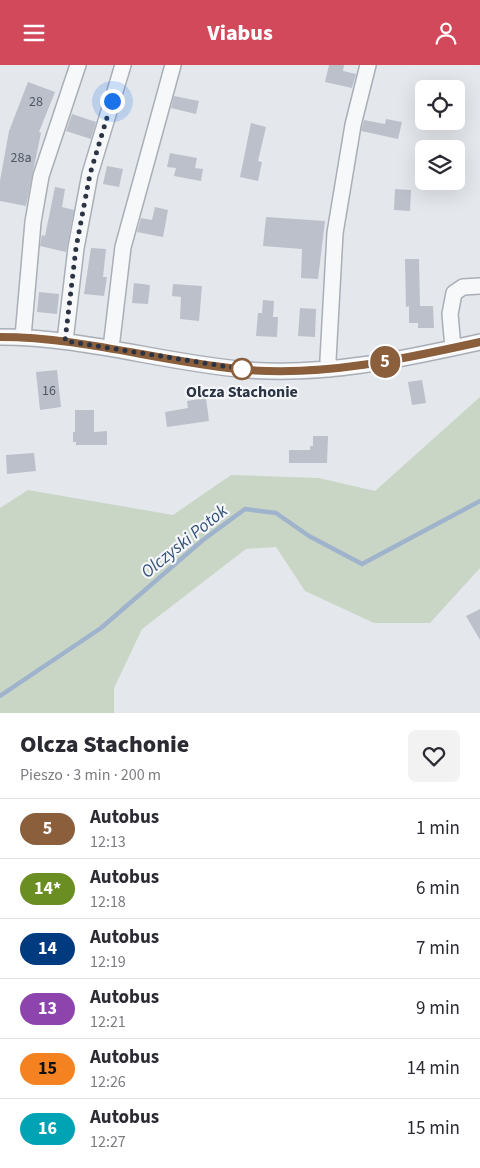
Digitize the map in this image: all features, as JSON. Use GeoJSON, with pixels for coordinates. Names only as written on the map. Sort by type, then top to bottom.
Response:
{"type":"FeatureCollection","features":[{"type":"Feature","properties":{"kind":"street"},"geometry":{"type":"LineString","coordinates":[[23,337],[33,222],[41,176],[78,65]]}},
{"type":"Feature","properties":{"kind":"street"},"geometry":{"type":"LineString","coordinates":[[65,341],[76,248],[90,174],[123,65]]}},
{"type":"Feature","properties":{"kind":"street"},"geometry":{"type":"LineString","coordinates":[[112,348],[123,247],[173,65]]}},
{"type":"Feature","properties":{"kind":"street"},"geometry":{"type":"LineString","coordinates":[[330,369],[328,360],[335,233],[353,125],[368,65]]}},
{"type":"Feature","properties":{"kind":"street"},"geometry":{"type":"LineString","coordinates":[[452,348],[450,314],[454,293],[463,287],[480,287]]}},
{"type":"Feature","properties":{"kind":"street"},"geometry":{"type":"LineString","coordinates":[[0,337],[65,341],[246,369],[330,369],[378,363],[480,343]]}},
{"type":"Feature","properties":{"kind":"green space"},"geometry":{"type":"Polygon","coordinates":[[[480,397],[480,568],[430,623],[374,623],[305,591],[276,547],[246,549],[142,629],[114,688],[114,713],[0,713],[0,508],[28,490],[173,515],[231,475],[319,478],[375,491],[480,397]]]}},
{"type":"Feature","properties":{"kind":"building"},"geometry":{"type":"Polygon","coordinates":[[[329,65],[344,65],[343,71],[356,74],[352,88],[325,82],[329,65]]]}},
{"type":"Feature","properties":{"kind":"building"},"geometry":{"type":"Polygon","coordinates":[[[28,82],[55,92],[39,132],[41,133],[26,206],[0,201],[0,181],[9,131],[28,82]]]}},
{"type":"Feature","properties":{"kind":"building"},"geometry":{"type":"Polygon","coordinates":[[[174,96],[199,101],[196,114],[171,108],[174,96]]]}},
{"type":"Feature","properties":{"kind":"building"},"geometry":{"type":"Polygon","coordinates":[[[72,114],[96,122],[91,139],[66,131],[72,114]]]}},
{"type":"Feature","properties":{"kind":"building"},"geometry":{"type":"Polygon","coordinates":[[[386,119],[402,122],[398,139],[361,131],[364,120],[385,124],[386,119]]]}},
{"type":"Feature","properties":{"kind":"building"},"geometry":{"type":"Polygon","coordinates":[[[251,123],[266,127],[258,161],[262,162],[258,181],[240,177],[251,123]]]}},
{"type":"Feature","properties":{"kind":"building"},"geometry":{"type":"Polygon","coordinates":[[[170,153],[197,158],[195,168],[203,169],[201,181],[174,176],[176,168],[167,167],[170,153]]]}},
{"type":"Feature","properties":{"kind":"building"},"geometry":{"type":"Polygon","coordinates":[[[107,166],[123,169],[119,187],[103,184],[107,166]]]}},
{"type":"Feature","properties":{"kind":"building"},"geometry":{"type":"Polygon","coordinates":[[[55,187],[65,189],[62,207],[74,210],[66,252],[40,246],[42,235],[45,236],[55,187]]]}},
{"type":"Feature","properties":{"kind":"building"},"geometry":{"type":"Polygon","coordinates":[[[395,189],[411,190],[410,211],[394,210],[395,189]]]}},
{"type":"Feature","properties":{"kind":"building"},"geometry":{"type":"Polygon","coordinates":[[[155,207],[168,210],[163,237],[137,232],[141,218],[152,220],[155,207]]]}},
{"type":"Feature","properties":{"kind":"building"},"geometry":{"type":"Polygon","coordinates":[[[266,217],[325,221],[318,279],[301,278],[302,249],[263,246],[266,217]]]}},
{"type":"Feature","properties":{"kind":"building"},"geometry":{"type":"Polygon","coordinates":[[[91,248],[106,249],[103,277],[107,277],[104,296],[84,294],[91,248]]]}},
{"type":"Feature","properties":{"kind":"building"},"geometry":{"type":"Polygon","coordinates":[[[405,259],[419,259],[420,306],[433,306],[434,328],[418,328],[418,323],[409,323],[409,306],[406,307],[405,259]]]}},
{"type":"Feature","properties":{"kind":"building"},"geometry":{"type":"Polygon","coordinates":[[[134,283],[150,285],[148,304],[132,303],[134,283]]]}},
{"type":"Feature","properties":{"kind":"building"},"geometry":{"type":"Polygon","coordinates":[[[173,284],[202,286],[199,321],[180,319],[181,297],[172,296],[173,284]]]}},
{"type":"Feature","properties":{"kind":"building"},"geometry":{"type":"Polygon","coordinates":[[[39,292],[59,294],[57,314],[37,312],[39,292]]]}},
{"type":"Feature","properties":{"kind":"building"},"geometry":{"type":"Polygon","coordinates":[[[263,300],[274,301],[273,317],[278,317],[277,337],[256,336],[258,313],[262,313],[263,300]]]}},
{"type":"Feature","properties":{"kind":"building"},"geometry":{"type":"Polygon","coordinates":[[[300,308],[316,309],[315,337],[298,336],[300,308]]]}},
{"type":"Feature","properties":{"kind":"building"},"geometry":{"type":"Polygon","coordinates":[[[57,370],[61,407],[40,410],[36,372],[57,370]]]}},
{"type":"Feature","properties":{"kind":"building"},"geometry":{"type":"Polygon","coordinates":[[[422,380],[426,403],[412,405],[408,382],[422,380]]]}},
{"type":"Feature","properties":{"kind":"building"},"geometry":{"type":"Polygon","coordinates":[[[206,398],[209,421],[167,427],[165,412],[188,408],[187,401],[206,398]]]}},
{"type":"Feature","properties":{"kind":"building"},"geometry":{"type":"Polygon","coordinates":[[[75,410],[94,410],[94,432],[107,431],[107,445],[76,445],[76,442],[73,442],[75,410]]]}},
{"type":"Feature","properties":{"kind":"building"},"geometry":{"type":"Polygon","coordinates":[[[313,436],[328,436],[327,463],[289,463],[289,450],[310,450],[310,446],[313,446],[313,436]]]}},
{"type":"Feature","properties":{"kind":"building"},"geometry":{"type":"Polygon","coordinates":[[[34,453],[36,471],[7,474],[6,455],[34,453]]]}},
{"type":"Feature","properties":{"kind":"building"},"geometry":{"type":"Polygon","coordinates":[[[480,609],[480,640],[466,616],[480,609]]]}},
{"type":"Feature","properties":{"kind":"waterway","name":"Olczyski Potok"},"geometry":{"type":"LineString","coordinates":[[0,696],[101,628],[203,540],[245,509],[276,513],[309,536],[362,564],[480,501]]}},
{"type":"Feature","properties":{"kind":"bus line","name":"5"},"geometry":{"type":"LineString","coordinates":[[0,337],[65,341],[207,365],[273,371],[313,371],[356,367],[480,342]]}},
{"type":"Feature","properties":{"kind":"place","name":"Olcza Stachonie"},"geometry":{"type":"Point","coordinates":[242,369]}},
{"type":"Feature","properties":{"kind":"route"},"geometry":{"type":"LineString","coordinates":[[112,101],[90,174],[76,248],[65,341],[242,369]]}}]}
